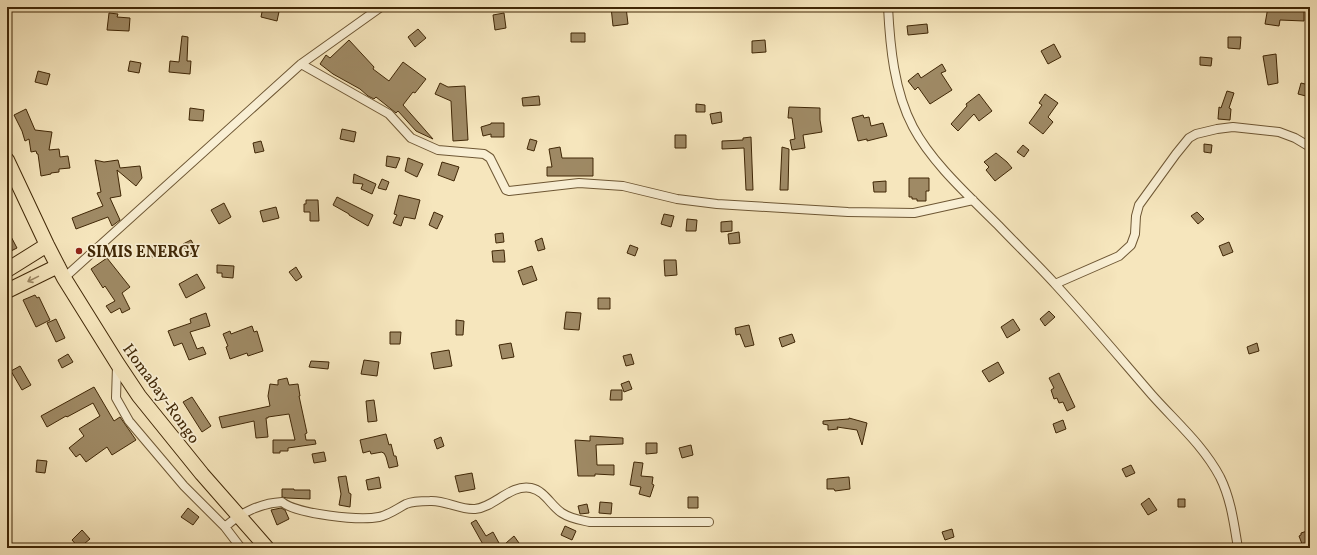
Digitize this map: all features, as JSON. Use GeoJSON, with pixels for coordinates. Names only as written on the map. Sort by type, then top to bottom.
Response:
{"type":"FeatureCollection","features":[{"type":"Feature","properties":{"kind":"highway","name":"Homabay-Rongo"},"geometry":{"type":"LineString","coordinates":[[7,160],[61,272],[139,396],[202,474],[267,548]]}},
{"type":"Feature","properties":{"kind":"highway"},"geometry":{"type":"LineString","coordinates":[[7,270],[47,245]]}},
{"type":"Feature","properties":{"kind":"highway"},"geometry":{"type":"LineString","coordinates":[[7,291],[61,272]]}},
{"type":"Feature","properties":{"kind":"street"},"geometry":{"type":"LineString","coordinates":[[61,272],[301,64],[381,7]]}},
{"type":"Feature","properties":{"kind":"street"},"geometry":{"type":"LineString","coordinates":[[888,7],[891,54],[902,103],[913,128],[930,152],[1055,284],[1210,460],[1220,479],[1229,502],[1238,548]]}},
{"type":"Feature","properties":{"kind":"street"},"geometry":{"type":"LineString","coordinates":[[301,64],[389,114],[410,138],[438,150],[488,155],[506,190],[509,192],[579,183],[623,186],[677,199],[717,204],[848,212],[914,213],[974,200]]}},
{"type":"Feature","properties":{"kind":"street"},"geometry":{"type":"LineString","coordinates":[[1055,284],[1119,256],[1131,244],[1135,234],[1136,216],[1139,205],[1176,154],[1189,138],[1196,134],[1217,129],[1233,128],[1278,132],[1295,138],[1310,147]]}},
{"type":"Feature","properties":{"kind":"street"},"geometry":{"type":"LineString","coordinates":[[117,363],[116,398],[129,421],[184,486],[225,527],[241,548]]}},
{"type":"Feature","properties":{"kind":"street"},"geometry":{"type":"LineString","coordinates":[[225,527],[238,515],[271,502],[282,502],[287,506],[311,513],[367,518],[380,517],[408,503],[427,501],[474,509],[488,506],[506,494],[520,489],[531,488],[542,493],[561,512],[575,519],[590,522],[709,522]]}},
{"type":"Feature","properties":{"kind":"building"},"geometry":{"type":"Polygon","coordinates":[[[263,7],[280,7],[277,21],[261,17],[263,7]]]}},
{"type":"Feature","properties":{"kind":"building"},"geometry":{"type":"Polygon","coordinates":[[[611,7],[626,7],[628,24],[613,26],[611,7]]]}},
{"type":"Feature","properties":{"kind":"building"},"geometry":{"type":"Polygon","coordinates":[[[1268,7],[1304,7],[1304,21],[1280,20],[1279,26],[1265,24],[1268,7]]]}},
{"type":"Feature","properties":{"kind":"building"},"geometry":{"type":"Polygon","coordinates":[[[109,13],[118,14],[117,17],[130,18],[129,31],[107,30],[109,13]]]}},
{"type":"Feature","properties":{"kind":"building"},"geometry":{"type":"Polygon","coordinates":[[[504,13],[506,28],[495,30],[493,15],[504,13]]]}},
{"type":"Feature","properties":{"kind":"building"},"geometry":{"type":"Polygon","coordinates":[[[927,24],[928,33],[908,35],[907,26],[927,24]]]}},
{"type":"Feature","properties":{"kind":"building"},"geometry":{"type":"Polygon","coordinates":[[[418,29],[426,38],[415,47],[408,37],[418,29]]]}},
{"type":"Feature","properties":{"kind":"building"},"geometry":{"type":"Polygon","coordinates":[[[571,33],[585,33],[585,42],[571,42],[571,33]]]}},
{"type":"Feature","properties":{"kind":"building"},"geometry":{"type":"Polygon","coordinates":[[[182,36],[188,37],[187,61],[191,61],[190,74],[169,72],[170,61],[179,62],[182,36]]]}},
{"type":"Feature","properties":{"kind":"building"},"geometry":{"type":"Polygon","coordinates":[[[1228,37],[1241,37],[1240,49],[1228,48],[1228,37]]]}},
{"type":"Feature","properties":{"kind":"building"},"geometry":{"type":"Polygon","coordinates":[[[349,40],[374,67],[373,69],[389,81],[403,62],[426,79],[403,105],[433,139],[416,131],[398,111],[396,113],[376,97],[374,99],[368,96],[360,89],[333,74],[320,64],[326,55],[330,58],[349,40]]]}},
{"type":"Feature","properties":{"kind":"building"},"geometry":{"type":"Polygon","coordinates":[[[765,40],[766,52],[752,53],[752,41],[765,40]]]}},
{"type":"Feature","properties":{"kind":"building"},"geometry":{"type":"Polygon","coordinates":[[[1054,44],[1061,57],[1048,64],[1041,51],[1054,44]]]}},
{"type":"Feature","properties":{"kind":"building"},"geometry":{"type":"Polygon","coordinates":[[[1276,54],[1278,83],[1268,85],[1263,56],[1276,54]]]}},
{"type":"Feature","properties":{"kind":"building"},"geometry":{"type":"Polygon","coordinates":[[[1200,57],[1212,58],[1211,66],[1200,65],[1200,57]]]}},
{"type":"Feature","properties":{"kind":"building"},"geometry":{"type":"Polygon","coordinates":[[[130,61],[141,63],[139,73],[128,71],[130,61]]]}},
{"type":"Feature","properties":{"kind":"building"},"geometry":{"type":"Polygon","coordinates":[[[942,64],[946,71],[941,73],[952,90],[930,104],[918,87],[915,90],[908,81],[918,73],[921,78],[942,64]]]}},
{"type":"Feature","properties":{"kind":"building"},"geometry":{"type":"Polygon","coordinates":[[[38,71],[50,74],[47,85],[35,82],[38,71]]]}},
{"type":"Feature","properties":{"kind":"building"},"geometry":{"type":"Polygon","coordinates":[[[440,83],[448,87],[465,86],[468,140],[453,141],[451,101],[435,94],[440,83]]]}},
{"type":"Feature","properties":{"kind":"building"},"geometry":{"type":"Polygon","coordinates":[[[1301,83],[1309,85],[1306,96],[1298,94],[1301,83]]]}},
{"type":"Feature","properties":{"kind":"building"},"geometry":{"type":"Polygon","coordinates":[[[1227,91],[1234,93],[1229,108],[1231,109],[1230,120],[1218,119],[1219,107],[1221,108],[1227,91]]]}},
{"type":"Feature","properties":{"kind":"building"},"geometry":{"type":"Polygon","coordinates":[[[979,94],[992,111],[979,121],[974,114],[958,131],[951,124],[967,106],[966,104],[979,94]]]}},
{"type":"Feature","properties":{"kind":"building"},"geometry":{"type":"Polygon","coordinates":[[[1045,94],[1058,103],[1048,117],[1053,122],[1043,134],[1029,123],[1042,105],[1039,103],[1045,94]]]}},
{"type":"Feature","properties":{"kind":"building"},"geometry":{"type":"Polygon","coordinates":[[[539,96],[540,105],[523,106],[522,98],[539,96]]]}},
{"type":"Feature","properties":{"kind":"building"},"geometry":{"type":"Polygon","coordinates":[[[696,104],[705,105],[705,112],[696,112],[696,104]]]}},
{"type":"Feature","properties":{"kind":"building"},"geometry":{"type":"Polygon","coordinates":[[[789,107],[820,108],[822,132],[803,135],[805,148],[792,150],[790,140],[795,139],[792,118],[788,118],[789,107]]]}},
{"type":"Feature","properties":{"kind":"building"},"geometry":{"type":"Polygon","coordinates":[[[190,108],[204,110],[203,121],[189,120],[190,108]]]}},
{"type":"Feature","properties":{"kind":"building"},"geometry":{"type":"Polygon","coordinates":[[[26,109],[35,130],[52,132],[49,150],[59,149],[60,157],[68,156],[70,168],[59,169],[59,172],[41,176],[38,154],[36,151],[31,152],[29,139],[25,141],[14,115],[26,109]]]}},
{"type":"Feature","properties":{"kind":"building"},"geometry":{"type":"Polygon","coordinates":[[[721,112],[722,122],[712,124],[710,114],[721,112]]]}},
{"type":"Feature","properties":{"kind":"building"},"geometry":{"type":"Polygon","coordinates":[[[863,115],[864,118],[869,117],[871,126],[883,123],[887,136],[867,141],[867,139],[858,141],[852,118],[863,115]]]}},
{"type":"Feature","properties":{"kind":"building"},"geometry":{"type":"Polygon","coordinates":[[[491,123],[504,123],[504,137],[491,137],[491,134],[483,136],[481,127],[491,123]]]}},
{"type":"Feature","properties":{"kind":"building"},"geometry":{"type":"Polygon","coordinates":[[[342,129],[356,132],[354,142],[340,139],[342,129]]]}},
{"type":"Feature","properties":{"kind":"building"},"geometry":{"type":"Polygon","coordinates":[[[675,135],[686,135],[686,148],[675,148],[675,135]]]}},
{"type":"Feature","properties":{"kind":"building"},"geometry":{"type":"Polygon","coordinates":[[[751,137],[753,190],[746,190],[744,148],[722,149],[722,141],[743,140],[743,138],[751,137]]]}},
{"type":"Feature","properties":{"kind":"building"},"geometry":{"type":"Polygon","coordinates":[[[530,139],[537,141],[534,151],[527,149],[530,139]]]}},
{"type":"Feature","properties":{"kind":"building"},"geometry":{"type":"Polygon","coordinates":[[[261,141],[264,151],[255,153],[253,143],[261,141]]]}},
{"type":"Feature","properties":{"kind":"building"},"geometry":{"type":"Polygon","coordinates":[[[1204,144],[1212,145],[1211,153],[1204,152],[1204,144]]]}},
{"type":"Feature","properties":{"kind":"building"},"geometry":{"type":"Polygon","coordinates":[[[1023,145],[1029,150],[1024,157],[1017,152],[1023,145]]]}},
{"type":"Feature","properties":{"kind":"building"},"geometry":{"type":"Polygon","coordinates":[[[560,147],[562,158],[593,158],[593,176],[547,176],[547,167],[552,167],[549,149],[560,147]]]}},
{"type":"Feature","properties":{"kind":"building"},"geometry":{"type":"Polygon","coordinates":[[[782,147],[789,149],[788,190],[780,190],[782,147]]]}},
{"type":"Feature","properties":{"kind":"building"},"geometry":{"type":"Polygon","coordinates":[[[996,153],[1012,168],[995,181],[986,170],[989,167],[984,162],[996,153]]]}},
{"type":"Feature","properties":{"kind":"building"},"geometry":{"type":"Polygon","coordinates":[[[387,156],[400,158],[396,168],[386,166],[387,156]]]}},
{"type":"Feature","properties":{"kind":"building"},"geometry":{"type":"Polygon","coordinates":[[[408,158],[423,164],[417,177],[405,171],[408,158]]]}},
{"type":"Feature","properties":{"kind":"building"},"geometry":{"type":"Polygon","coordinates":[[[95,160],[104,162],[118,160],[120,168],[140,166],[142,178],[136,186],[117,170],[121,196],[110,198],[120,220],[112,226],[108,217],[76,229],[72,218],[103,206],[97,193],[101,192],[95,160]]]}},
{"type":"Feature","properties":{"kind":"building"},"geometry":{"type":"Polygon","coordinates":[[[442,162],[459,167],[454,181],[438,175],[442,162]]]}},
{"type":"Feature","properties":{"kind":"building"},"geometry":{"type":"Polygon","coordinates":[[[354,174],[376,184],[372,194],[361,189],[363,184],[353,183],[354,174]]]}},
{"type":"Feature","properties":{"kind":"building"},"geometry":{"type":"Polygon","coordinates":[[[909,178],[929,178],[929,191],[926,191],[926,201],[917,201],[917,199],[912,199],[912,197],[909,197],[909,178]]]}},
{"type":"Feature","properties":{"kind":"building"},"geometry":{"type":"Polygon","coordinates":[[[382,179],[389,182],[386,190],[378,188],[382,179]]]}},
{"type":"Feature","properties":{"kind":"building"},"geometry":{"type":"Polygon","coordinates":[[[886,181],[886,192],[874,192],[873,182],[886,181]]]}},
{"type":"Feature","properties":{"kind":"building"},"geometry":{"type":"Polygon","coordinates":[[[399,195],[420,200],[415,219],[404,217],[401,226],[393,223],[397,215],[394,214],[399,195]]]}},
{"type":"Feature","properties":{"kind":"building"},"geometry":{"type":"Polygon","coordinates":[[[337,197],[373,215],[368,226],[333,205],[337,197]]]}},
{"type":"Feature","properties":{"kind":"building"},"geometry":{"type":"Polygon","coordinates":[[[306,200],[318,200],[319,221],[310,221],[310,212],[304,212],[304,204],[306,204],[306,200]]]}},
{"type":"Feature","properties":{"kind":"building"},"geometry":{"type":"Polygon","coordinates":[[[224,203],[231,217],[219,224],[211,210],[224,203]]]}},
{"type":"Feature","properties":{"kind":"building"},"geometry":{"type":"Polygon","coordinates":[[[276,207],[279,218],[263,222],[260,211],[276,207]]]}},
{"type":"Feature","properties":{"kind":"building"},"geometry":{"type":"Polygon","coordinates":[[[434,212],[443,216],[437,229],[429,225],[434,212]]]}},
{"type":"Feature","properties":{"kind":"building"},"geometry":{"type":"Polygon","coordinates":[[[1197,212],[1204,219],[1198,224],[1191,216],[1197,212]]]}},
{"type":"Feature","properties":{"kind":"building"},"geometry":{"type":"Polygon","coordinates":[[[664,214],[674,216],[671,227],[661,224],[664,214]]]}},
{"type":"Feature","properties":{"kind":"building"},"geometry":{"type":"Polygon","coordinates":[[[687,219],[697,220],[696,231],[686,231],[687,219]]]}},
{"type":"Feature","properties":{"kind":"building"},"geometry":{"type":"Polygon","coordinates":[[[732,221],[732,231],[721,232],[721,222],[732,221]]]}},
{"type":"Feature","properties":{"kind":"building"},"geometry":{"type":"Polygon","coordinates":[[[7,229],[17,248],[7,253],[7,229]]]}},
{"type":"Feature","properties":{"kind":"building"},"geometry":{"type":"Polygon","coordinates":[[[739,232],[740,243],[729,244],[728,234],[739,232]]]}},
{"type":"Feature","properties":{"kind":"building"},"geometry":{"type":"Polygon","coordinates":[[[503,233],[504,242],[496,243],[495,234],[503,233]]]}},
{"type":"Feature","properties":{"kind":"building"},"geometry":{"type":"Polygon","coordinates":[[[542,238],[545,249],[538,251],[535,241],[542,238]]]}},
{"type":"Feature","properties":{"kind":"building"},"geometry":{"type":"Polygon","coordinates":[[[191,240],[197,251],[188,255],[183,244],[191,240]]]}},
{"type":"Feature","properties":{"kind":"building"},"geometry":{"type":"Polygon","coordinates":[[[1229,242],[1233,252],[1223,256],[1219,246],[1229,242]]]}},
{"type":"Feature","properties":{"kind":"building"},"geometry":{"type":"Polygon","coordinates":[[[159,245],[162,254],[152,257],[149,248],[159,245]]]}},
{"type":"Feature","properties":{"kind":"building"},"geometry":{"type":"Polygon","coordinates":[[[630,245],[638,248],[635,256],[627,253],[630,245]]]}},
{"type":"Feature","properties":{"kind":"building"},"geometry":{"type":"Polygon","coordinates":[[[504,250],[505,262],[493,262],[492,251],[504,250]]]}},
{"type":"Feature","properties":{"kind":"building"},"geometry":{"type":"Polygon","coordinates":[[[107,258],[130,287],[122,293],[130,309],[122,313],[120,308],[111,313],[106,306],[115,301],[105,286],[103,288],[91,269],[107,258]]]}},
{"type":"Feature","properties":{"kind":"building"},"geometry":{"type":"Polygon","coordinates":[[[664,260],[676,260],[677,275],[665,276],[664,260]]]}},
{"type":"Feature","properties":{"kind":"building"},"geometry":{"type":"Polygon","coordinates":[[[217,265],[234,266],[233,278],[222,277],[222,273],[217,273],[217,265]]]}},
{"type":"Feature","properties":{"kind":"building"},"geometry":{"type":"Polygon","coordinates":[[[532,266],[537,280],[523,285],[518,271],[532,266]]]}},
{"type":"Feature","properties":{"kind":"building"},"geometry":{"type":"Polygon","coordinates":[[[296,267],[302,277],[296,281],[289,272],[296,267]]]}},
{"type":"Feature","properties":{"kind":"building"},"geometry":{"type":"Polygon","coordinates":[[[197,274],[205,288],[186,298],[179,284],[197,274]]]}},
{"type":"Feature","properties":{"kind":"building"},"geometry":{"type":"Polygon","coordinates":[[[35,295],[37,298],[39,297],[50,320],[36,327],[23,300],[35,295]]]}},
{"type":"Feature","properties":{"kind":"building"},"geometry":{"type":"Polygon","coordinates":[[[598,298],[610,298],[610,309],[598,309],[598,298]]]}},
{"type":"Feature","properties":{"kind":"building"},"geometry":{"type":"Polygon","coordinates":[[[1049,311],[1055,317],[1045,326],[1040,319],[1049,311]]]}},
{"type":"Feature","properties":{"kind":"building"},"geometry":{"type":"Polygon","coordinates":[[[566,312],[581,313],[579,330],[564,329],[566,312]]]}},
{"type":"Feature","properties":{"kind":"building"},"geometry":{"type":"Polygon","coordinates":[[[206,313],[210,326],[190,332],[197,349],[203,347],[206,354],[189,360],[182,343],[174,346],[168,331],[191,323],[190,319],[206,313]]]}},
{"type":"Feature","properties":{"kind":"building"},"geometry":{"type":"Polygon","coordinates":[[[56,319],[65,338],[56,342],[47,323],[56,319]]]}},
{"type":"Feature","properties":{"kind":"building"},"geometry":{"type":"Polygon","coordinates":[[[1013,319],[1020,330],[1007,338],[1001,327],[1013,319]]]}},
{"type":"Feature","properties":{"kind":"building"},"geometry":{"type":"Polygon","coordinates":[[[456,320],[464,321],[463,335],[456,335],[456,320]]]}},
{"type":"Feature","properties":{"kind":"building"},"geometry":{"type":"Polygon","coordinates":[[[749,325],[754,345],[745,347],[740,334],[736,335],[735,328],[749,325]]]}},
{"type":"Feature","properties":{"kind":"building"},"geometry":{"type":"Polygon","coordinates":[[[252,326],[254,332],[257,331],[263,351],[248,356],[247,353],[230,359],[226,347],[228,346],[223,334],[230,331],[231,334],[252,326]]]}},
{"type":"Feature","properties":{"kind":"building"},"geometry":{"type":"Polygon","coordinates":[[[390,332],[401,332],[400,344],[390,344],[390,332]]]}},
{"type":"Feature","properties":{"kind":"building"},"geometry":{"type":"Polygon","coordinates":[[[792,334],[795,342],[782,347],[779,338],[792,334]]]}},
{"type":"Feature","properties":{"kind":"building"},"geometry":{"type":"Polygon","coordinates":[[[511,343],[514,357],[502,359],[499,345],[511,343]]]}},
{"type":"Feature","properties":{"kind":"building"},"geometry":{"type":"Polygon","coordinates":[[[1257,343],[1259,351],[1249,354],[1247,347],[1257,343]]]}},
{"type":"Feature","properties":{"kind":"building"},"geometry":{"type":"Polygon","coordinates":[[[449,350],[452,366],[434,369],[431,353],[449,350]]]}},
{"type":"Feature","properties":{"kind":"building"},"geometry":{"type":"Polygon","coordinates":[[[68,354],[73,362],[62,368],[58,360],[68,354]]]}},
{"type":"Feature","properties":{"kind":"building"},"geometry":{"type":"Polygon","coordinates":[[[631,354],[634,364],[626,366],[623,356],[631,354]]]}},
{"type":"Feature","properties":{"kind":"building"},"geometry":{"type":"Polygon","coordinates":[[[364,360],[379,362],[377,376],[361,374],[364,360]]]}},
{"type":"Feature","properties":{"kind":"building"},"geometry":{"type":"Polygon","coordinates":[[[311,361],[329,362],[328,369],[309,367],[311,361]]]}},
{"type":"Feature","properties":{"kind":"building"},"geometry":{"type":"Polygon","coordinates":[[[998,362],[1004,373],[989,382],[982,371],[998,362]]]}},
{"type":"Feature","properties":{"kind":"building"},"geometry":{"type":"Polygon","coordinates":[[[20,366],[31,385],[22,390],[11,371],[20,366]]]}},
{"type":"Feature","properties":{"kind":"building"},"geometry":{"type":"Polygon","coordinates":[[[1059,373],[1075,407],[1067,411],[1063,402],[1059,403],[1057,398],[1054,399],[1051,390],[1054,388],[1049,378],[1059,373]]]}},
{"type":"Feature","properties":{"kind":"building"},"geometry":{"type":"Polygon","coordinates":[[[287,378],[289,385],[298,384],[307,433],[305,434],[306,440],[315,440],[316,444],[288,448],[288,451],[273,453],[273,440],[295,440],[289,414],[266,418],[268,437],[256,438],[254,421],[222,428],[219,417],[270,406],[268,396],[270,384],[278,385],[278,380],[287,378]]]}},
{"type":"Feature","properties":{"kind":"building"},"geometry":{"type":"Polygon","coordinates":[[[629,381],[632,389],[624,392],[621,384],[629,381]]]}},
{"type":"Feature","properties":{"kind":"building"},"geometry":{"type":"Polygon","coordinates":[[[94,387],[114,421],[120,417],[136,440],[112,455],[107,447],[86,462],[80,454],[76,457],[69,448],[84,436],[79,429],[100,416],[93,403],[47,427],[41,416],[94,387]]]}},
{"type":"Feature","properties":{"kind":"building"},"geometry":{"type":"Polygon","coordinates":[[[611,390],[622,390],[622,400],[610,400],[611,390]]]}},
{"type":"Feature","properties":{"kind":"building"},"geometry":{"type":"Polygon","coordinates":[[[192,397],[211,426],[202,432],[183,402],[192,397]]]}},
{"type":"Feature","properties":{"kind":"building"},"geometry":{"type":"Polygon","coordinates":[[[374,400],[377,421],[368,422],[366,401],[374,400]]]}},
{"type":"Feature","properties":{"kind":"building"},"geometry":{"type":"Polygon","coordinates":[[[849,418],[867,423],[862,445],[857,430],[837,427],[838,429],[828,430],[828,425],[823,424],[823,421],[849,418]]]}},
{"type":"Feature","properties":{"kind":"building"},"geometry":{"type":"Polygon","coordinates":[[[1063,420],[1066,429],[1056,433],[1053,424],[1063,420]]]}},
{"type":"Feature","properties":{"kind":"building"},"geometry":{"type":"Polygon","coordinates":[[[386,434],[389,445],[391,444],[394,456],[396,456],[398,466],[389,468],[386,457],[382,452],[371,454],[370,451],[363,453],[360,440],[386,434]]]}},
{"type":"Feature","properties":{"kind":"building"},"geometry":{"type":"Polygon","coordinates":[[[590,436],[623,438],[623,444],[596,445],[597,465],[614,465],[614,475],[595,474],[595,476],[578,476],[575,440],[590,441],[590,436]]]}},
{"type":"Feature","properties":{"kind":"building"},"geometry":{"type":"Polygon","coordinates":[[[441,437],[444,446],[437,449],[434,440],[441,437]]]}},
{"type":"Feature","properties":{"kind":"building"},"geometry":{"type":"Polygon","coordinates":[[[646,443],[657,443],[657,453],[646,454],[646,443]]]}},
{"type":"Feature","properties":{"kind":"building"},"geometry":{"type":"Polygon","coordinates":[[[691,445],[693,455],[682,458],[679,448],[691,445]]]}},
{"type":"Feature","properties":{"kind":"building"},"geometry":{"type":"Polygon","coordinates":[[[324,452],[326,461],[314,463],[312,454],[324,452]]]}},
{"type":"Feature","properties":{"kind":"building"},"geometry":{"type":"Polygon","coordinates":[[[37,460],[47,461],[45,473],[36,472],[37,460]]]}},
{"type":"Feature","properties":{"kind":"building"},"geometry":{"type":"Polygon","coordinates":[[[634,462],[643,463],[641,476],[653,477],[652,484],[654,485],[650,497],[639,494],[641,487],[630,485],[634,462]]]}},
{"type":"Feature","properties":{"kind":"building"},"geometry":{"type":"Polygon","coordinates":[[[1131,465],[1135,473],[1126,477],[1122,469],[1131,465]]]}},
{"type":"Feature","properties":{"kind":"building"},"geometry":{"type":"Polygon","coordinates":[[[472,473],[475,489],[459,492],[455,476],[472,473]]]}},
{"type":"Feature","properties":{"kind":"building"},"geometry":{"type":"Polygon","coordinates":[[[346,476],[349,493],[351,494],[350,507],[339,505],[341,494],[338,477],[346,476]]]}},
{"type":"Feature","properties":{"kind":"building"},"geometry":{"type":"Polygon","coordinates":[[[379,477],[381,488],[368,490],[366,480],[379,477]]]}},
{"type":"Feature","properties":{"kind":"building"},"geometry":{"type":"Polygon","coordinates":[[[849,477],[850,489],[835,491],[834,489],[827,489],[827,479],[849,477]]]}},
{"type":"Feature","properties":{"kind":"building"},"geometry":{"type":"Polygon","coordinates":[[[282,489],[310,490],[310,499],[282,497],[282,489]]]}},
{"type":"Feature","properties":{"kind":"building"},"geometry":{"type":"Polygon","coordinates":[[[688,497],[698,497],[698,508],[688,508],[688,497]]]}},
{"type":"Feature","properties":{"kind":"building"},"geometry":{"type":"Polygon","coordinates":[[[1149,498],[1157,510],[1148,515],[1141,504],[1149,498]]]}},
{"type":"Feature","properties":{"kind":"building"},"geometry":{"type":"Polygon","coordinates":[[[1178,499],[1185,499],[1185,507],[1178,507],[1178,499]]]}},
{"type":"Feature","properties":{"kind":"building"},"geometry":{"type":"Polygon","coordinates":[[[600,502],[612,503],[611,514],[599,513],[600,502]]]}},
{"type":"Feature","properties":{"kind":"building"},"geometry":{"type":"Polygon","coordinates":[[[587,504],[589,513],[580,514],[578,506],[587,504]]]}},
{"type":"Feature","properties":{"kind":"building"},"geometry":{"type":"Polygon","coordinates":[[[188,508],[199,517],[193,525],[181,517],[188,508]]]}},
{"type":"Feature","properties":{"kind":"building"},"geometry":{"type":"Polygon","coordinates":[[[281,508],[285,510],[289,519],[277,525],[271,510],[281,508]]]}},
{"type":"Feature","properties":{"kind":"building"},"geometry":{"type":"Polygon","coordinates":[[[476,520],[486,536],[493,532],[499,543],[490,548],[485,548],[471,523],[476,520]]]}},
{"type":"Feature","properties":{"kind":"building"},"geometry":{"type":"Polygon","coordinates":[[[565,526],[576,531],[572,540],[561,535],[565,526]]]}},
{"type":"Feature","properties":{"kind":"building"},"geometry":{"type":"Polygon","coordinates":[[[952,529],[954,537],[945,540],[942,532],[952,529]]]}},
{"type":"Feature","properties":{"kind":"building"},"geometry":{"type":"Polygon","coordinates":[[[82,530],[90,539],[79,548],[72,540],[82,530]]]}},
{"type":"Feature","properties":{"kind":"building"},"geometry":{"type":"Polygon","coordinates":[[[1310,530],[1310,548],[1306,548],[1304,543],[1302,544],[1299,536],[1301,533],[1310,530]]]}},
{"type":"Feature","properties":{"kind":"building"},"geometry":{"type":"Polygon","coordinates":[[[514,536],[519,543],[513,548],[509,548],[506,543],[514,536]]]}},
{"type":"Feature","properties":{"kind":"place","name":"SIMIS ENERGY"},"geometry":{"type":"Point","coordinates":[79,251]}}]}
